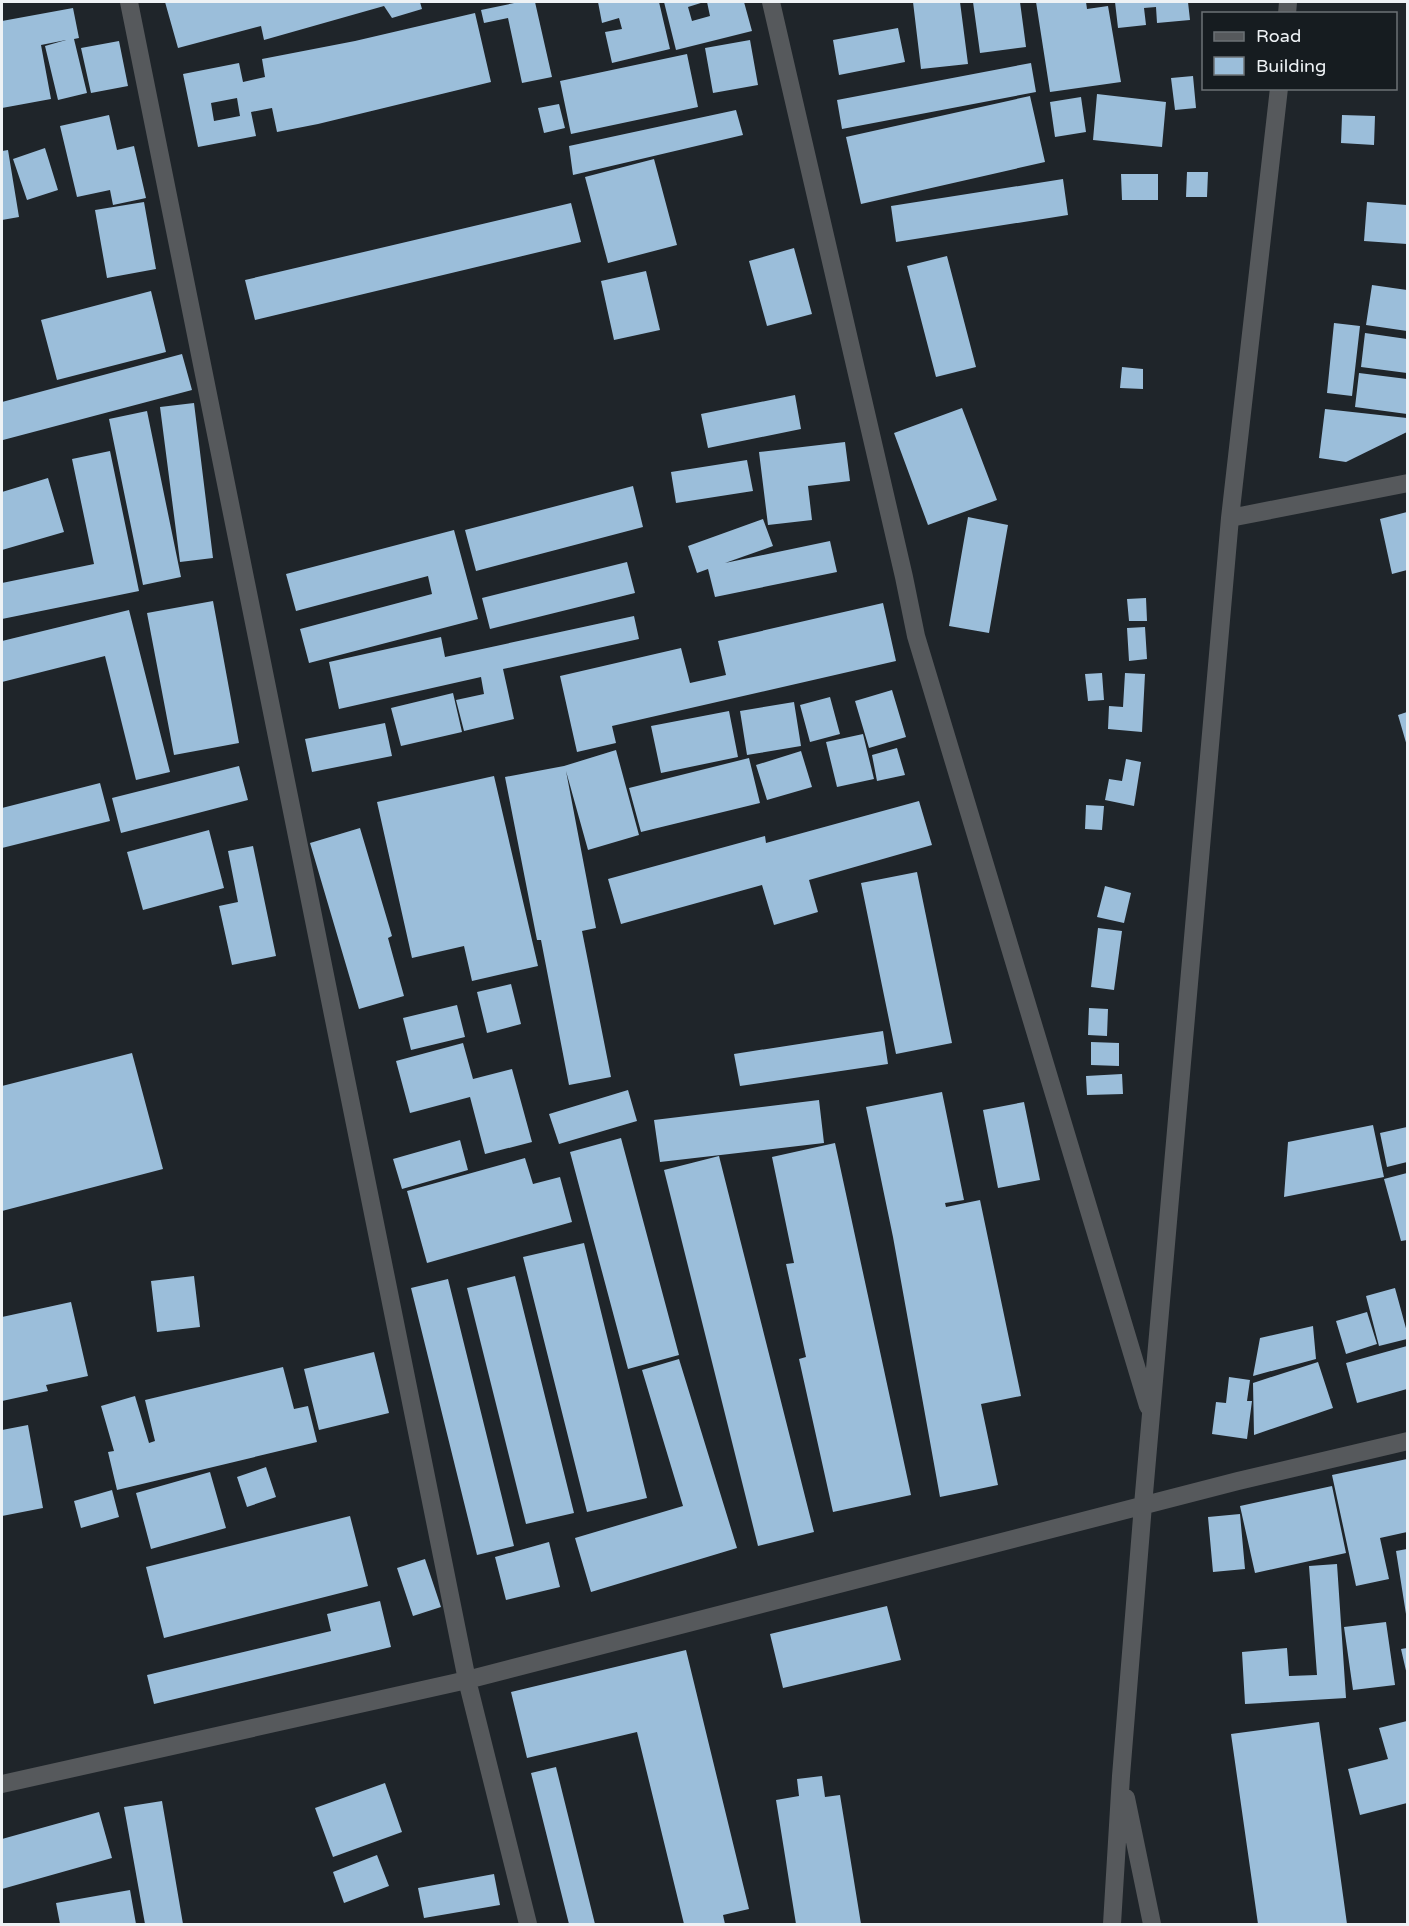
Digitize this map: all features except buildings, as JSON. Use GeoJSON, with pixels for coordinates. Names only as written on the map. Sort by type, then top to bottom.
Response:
{"type":"FeatureCollection","features":[{"type":"Feature","properties":{"kind":"street"},"geometry":{"type":"LineString","coordinates":[[129,2],[467,1680],[528,1924]]}},
{"type":"Feature","properties":{"kind":"street"},"geometry":{"type":"LineString","coordinates":[[771,2],[916,636],[1151,1417]]}},
{"type":"Feature","properties":{"kind":"street"},"geometry":{"type":"LineString","coordinates":[[1112,1924],[1121,1776],[1143,1506],[1230,518],[1278,90]]}},
{"type":"Feature","properties":{"kind":"street"},"geometry":{"type":"LineString","coordinates":[[1230,518],[1407,483]]}},
{"type":"Feature","properties":{"kind":"street"},"geometry":{"type":"LineString","coordinates":[[2,1785],[467,1680],[1143,1506],[1407,1441]]}},
{"type":"Feature","properties":{"kind":"street"},"geometry":{"type":"LineString","coordinates":[[1121,1776],[1152,1924]]}}]}
